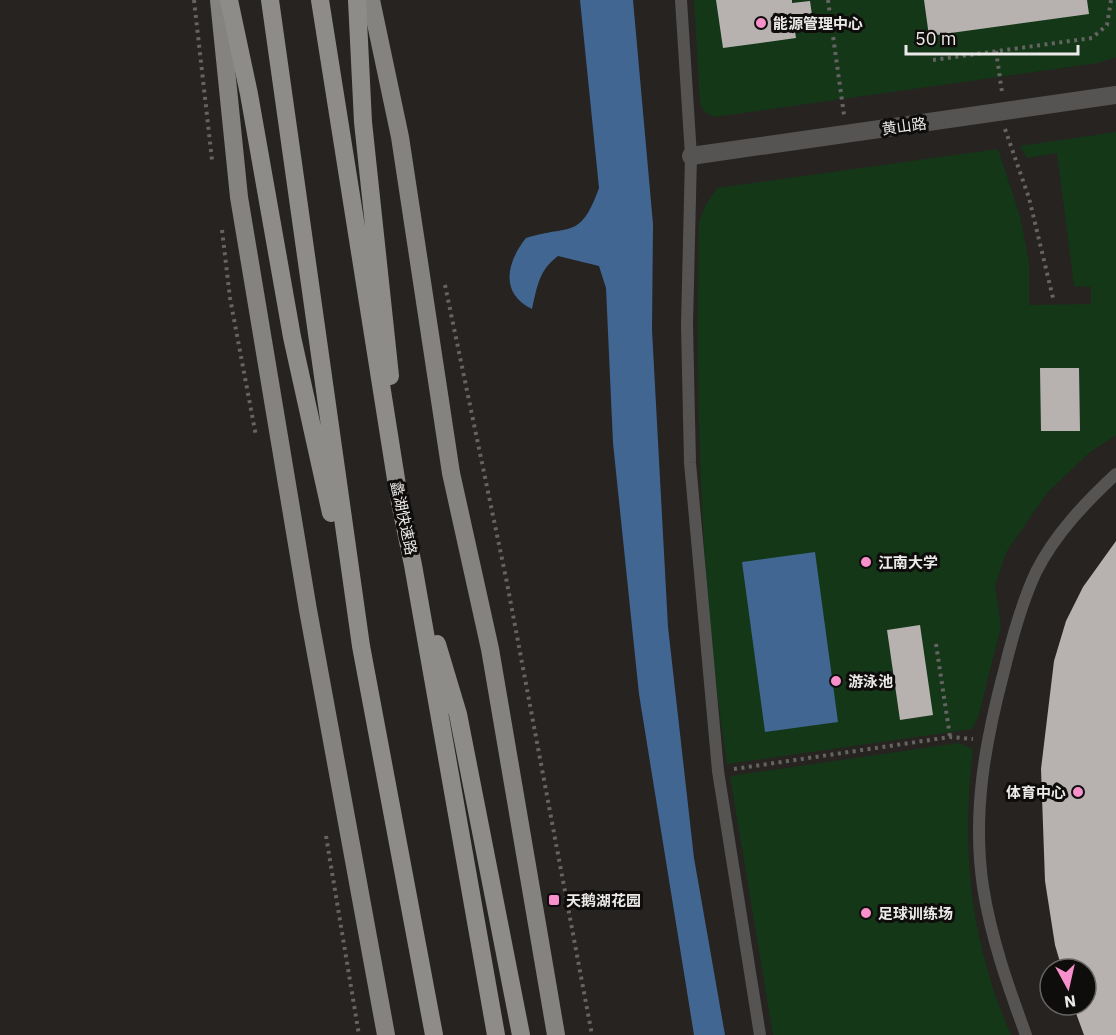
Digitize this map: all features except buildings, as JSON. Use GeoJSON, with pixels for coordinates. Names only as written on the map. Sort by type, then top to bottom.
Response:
{"type":"FeatureCollection","features":[{"type":"Feature","properties":{"kind":"highway"},"geometry":{"type":"LineString","coordinates":[[229,0],[249,94],[292,337],[361,646],[434,1035]]}},
{"type":"Feature","properties":{"kind":"highway"},"geometry":{"type":"LineString","coordinates":[[270,0],[361,646]]}},
{"type":"Feature","properties":{"kind":"highway","name":"蠡湖快速路"},"geometry":{"type":"LineString","coordinates":[[320,0],[399,498],[413,565],[496,1035]]}},
{"type":"Feature","properties":{"kind":"highway"},"geometry":{"type":"LineString","coordinates":[[357,0],[363,122],[385,313],[399,498]]}},
{"type":"Feature","properties":{"kind":"highway"},"geometry":{"type":"LineString","coordinates":[[413,565],[458,714],[521,1035]]}},
{"type":"Feature","properties":{"kind":"highway"},"geometry":{"type":"LineString","coordinates":[[416,945],[426,1035]]}},
{"type":"Feature","properties":{"kind":"main road"},"geometry":{"type":"LineString","coordinates":[[219,0],[239,197],[308,610],[386,1035]]}},
{"type":"Feature","properties":{"kind":"main road"},"geometry":{"type":"LineString","coordinates":[[371,0],[399,137],[451,473],[490,649],[556,1035]]}},
{"type":"Feature","properties":{"kind":"street","name":"黄山路"},"geometry":{"type":"LineString","coordinates":[[691,156],[1116,95]]}},
{"type":"Feature","properties":{"kind":"lane"},"geometry":{"type":"LineString","coordinates":[[681,0],[691,156],[687,325],[690,463],[718,771],[760,1035]]}},
{"type":"Feature","properties":{"kind":"lane"},"geometry":{"type":"LineString","coordinates":[[1026,1035],[996,952],[983,886],[978,812],[986,740],[1017,620],[1037,571],[1060,534],[1088,500],[1116,474]]}},
{"type":"Feature","properties":{"kind":"path"},"geometry":{"type":"LineString","coordinates":[[828,0],[847,134]]}},
{"type":"Feature","properties":{"kind":"path"},"geometry":{"type":"LineString","coordinates":[[933,60],[1092,38],[1107,25],[1111,0]]}},
{"type":"Feature","properties":{"kind":"path"},"geometry":{"type":"LineString","coordinates":[[996,51],[1001,111],[1029,198],[1053,298]]}},
{"type":"Feature","properties":{"kind":"path"},"geometry":{"type":"LineString","coordinates":[[444,276],[507,583],[592,1035]]}},
{"type":"Feature","properties":{"kind":"path"},"geometry":{"type":"LineString","coordinates":[[936,644],[950,737]]}},
{"type":"Feature","properties":{"kind":"path"},"geometry":{"type":"LineString","coordinates":[[718,771],[950,737],[986,740]]}},
{"type":"Feature","properties":{"kind":"green space"},"geometry":{"type":"Polygon","coordinates":[[[694,0],[1116,0],[1116,57],[1098,63],[715,117],[706,113],[700,104],[694,0]]]}},
{"type":"Feature","properties":{"kind":"green space"},"geometry":{"type":"Polygon","coordinates":[[[1116,132],[1116,435],[1089,453],[1047,493],[1007,551],[995,585],[1001,626],[978,718],[972,729],[727,764],[711,629],[701,493],[698,290],[699,222],[705,206],[717,188],[998,149],[1020,216],[1029,262],[1029,305],[1091,304],[1091,287],[1074,286],[1057,153],[1027,158],[1020,146],[1116,132]]]}},
{"type":"Feature","properties":{"kind":"green space","name":"足球训练场"},"geometry":{"type":"Polygon","coordinates":[[[959,743],[973,749],[968,823],[972,895],[978,930],[997,1000],[1011,1035],[773,1035],[730,776],[959,743]]]}},
{"type":"Feature","properties":{"kind":"water"},"geometry":{"type":"Polygon","coordinates":[[[580,0],[633,0],[653,224],[652,330],[668,627],[694,858],[725,1035],[694,1035],[639,694],[613,443],[606,288],[599,266],[558,256],[543,273],[537,286],[532,309],[514,295],[511,286],[510,276],[514,257],[526,238],[564,230],[580,223],[592,205],[599,188],[580,0]]]}},
{"type":"Feature","properties":{"kind":"water"},"geometry":{"type":"Polygon","coordinates":[[[815,552],[838,722],[765,732],[742,562],[815,552]]]}},
{"type":"Feature","properties":{"kind":"place","name":"能源管理中心"},"geometry":{"type":"Point","coordinates":[761,23]}},
{"type":"Feature","properties":{"kind":"place","name":"江南大学"},"geometry":{"type":"Point","coordinates":[866,562]}},
{"type":"Feature","properties":{"kind":"place","name":"游泳池"},"geometry":{"type":"Point","coordinates":[836,681]}},
{"type":"Feature","properties":{"kind":"place","name":"体育中心"},"geometry":{"type":"Point","coordinates":[1078,792]}},
{"type":"Feature","properties":{"kind":"place","name":"天鹅湖花园"},"geometry":{"type":"Point","coordinates":[554,900]}},
{"type":"Feature","properties":{"kind":"place","name":"足球训练场"},"geometry":{"type":"Point","coordinates":[866,913]}}]}
